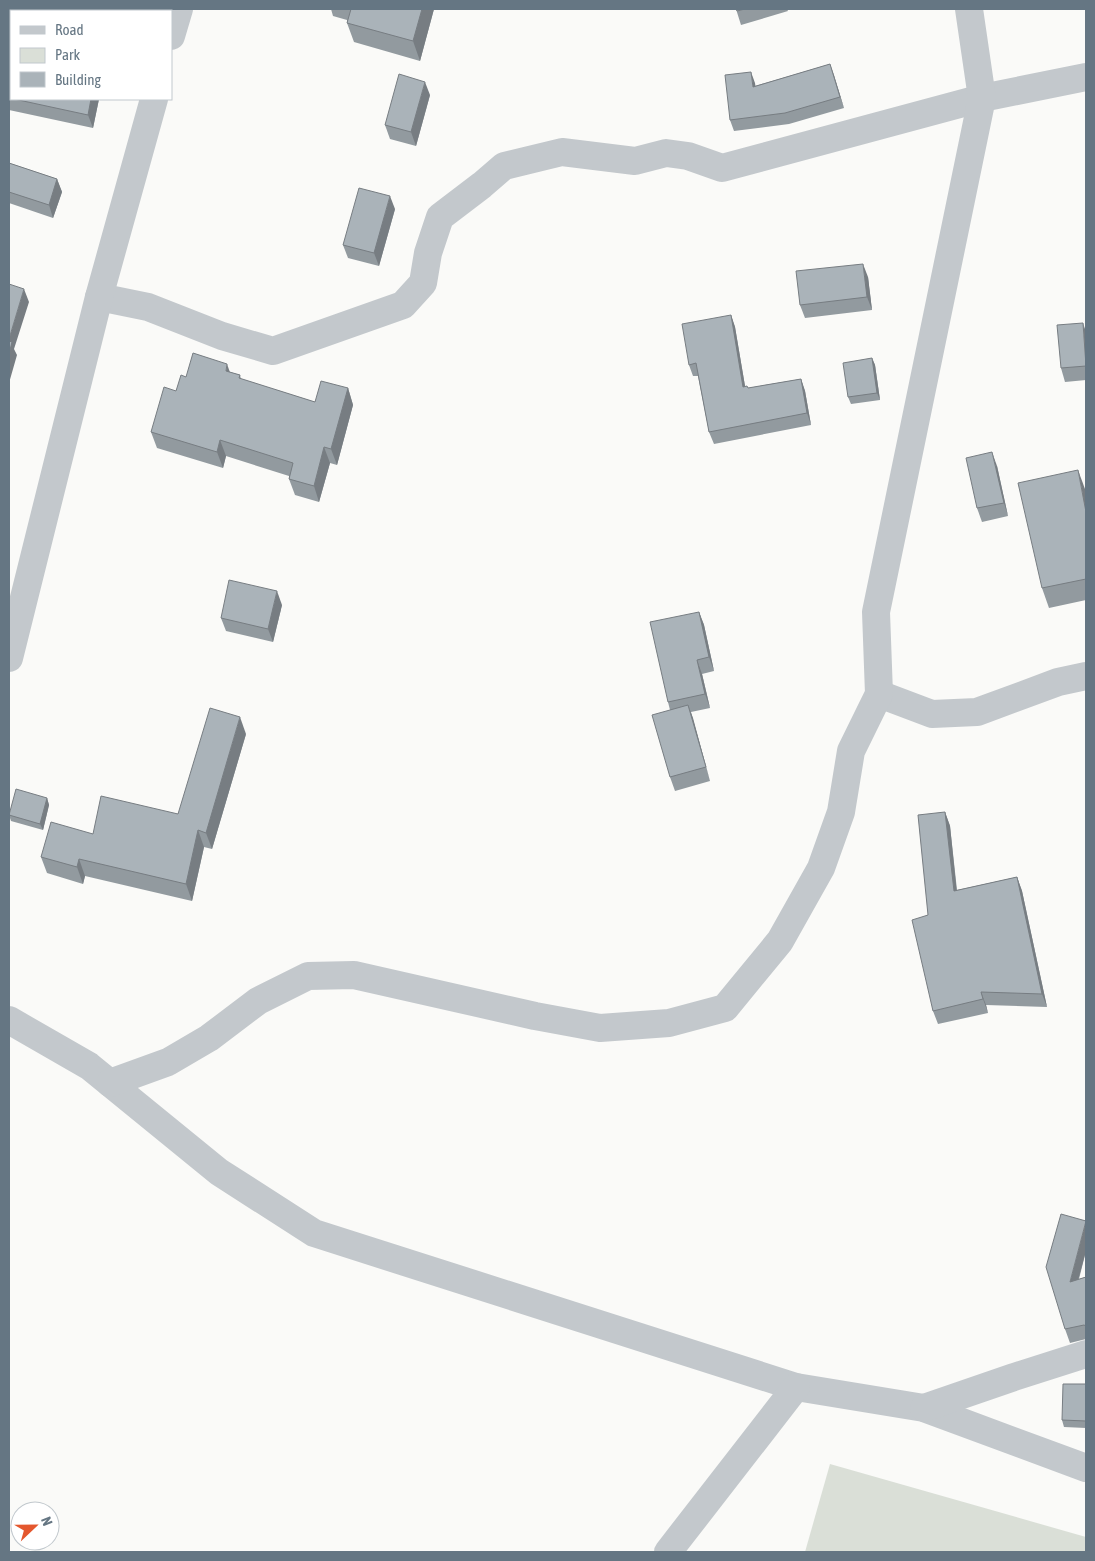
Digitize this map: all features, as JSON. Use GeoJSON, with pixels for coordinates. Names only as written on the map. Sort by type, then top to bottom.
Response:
{"type":"FeatureCollection","features":[{"type":"Feature","properties":{"kind":"street"},"geometry":{"type":"LineString","coordinates":[[172,33],[179,9]]}},
{"type":"Feature","properties":{"kind":"street"},"geometry":{"type":"LineString","coordinates":[[110,1083],[168,1062],[209,1038],[258,1002],[308,976],[354,975],[535,1016],[600,1028],[668,1023],[725,1008],[780,941],[821,868],[841,812],[851,751],[880,694],[876,612],[982,98],[968,9]]}},
{"type":"Feature","properties":{"kind":"street"},"geometry":{"type":"LineString","coordinates":[[99,297],[148,307],[222,336],[273,350],[403,305],[423,282],[428,253],[440,217],[482,186],[504,166],[562,152],[635,161],[666,153],[688,156],[722,168],[982,98],[1086,77]]}},
{"type":"Feature","properties":{"kind":"street"},"geometry":{"type":"LineString","coordinates":[[9,658],[99,297],[154,100]]}},
{"type":"Feature","properties":{"kind":"street"},"geometry":{"type":"LineString","coordinates":[[880,694],[932,714],[977,712],[1058,682],[1086,676]]}},
{"type":"Feature","properties":{"kind":"street"},"geometry":{"type":"LineString","coordinates":[[9,1020],[89,1066],[219,1172],[314,1233],[796,1387],[924,1408],[1086,1468]]}},
{"type":"Feature","properties":{"kind":"street"},"geometry":{"type":"LineString","coordinates":[[924,1408],[1086,1354]]}},
{"type":"Feature","properties":{"kind":"street"},"geometry":{"type":"LineString","coordinates":[[668,1552],[796,1387]]}},
{"type":"Feature","properties":{"kind":"green space"},"geometry":{"type":"Polygon","coordinates":[[[830,1464],[1086,1537],[1086,1552],[805,1552],[830,1464]]]}},
{"type":"Feature","properties":{"kind":"building"},"geometry":{"type":"Polygon","coordinates":[[[351,9],[422,9],[413,41],[347,23],[351,9]]]}},
{"type":"Feature","properties":{"kind":"building"},"geometry":{"type":"Polygon","coordinates":[[[9,52],[10,98],[9,98],[9,52]]]}},
{"type":"Feature","properties":{"kind":"building"},"geometry":{"type":"Polygon","coordinates":[[[830,64],[840,97],[785,113],[730,120],[725,75],[751,72],[753,87],[830,64]]]}},
{"type":"Feature","properties":{"kind":"building"},"geometry":{"type":"Polygon","coordinates":[[[399,74],[425,82],[411,132],[385,125],[399,74]]]}},
{"type":"Feature","properties":{"kind":"building"},"geometry":{"type":"Polygon","coordinates":[[[19,100],[91,100],[88,115],[19,100]]]}},
{"type":"Feature","properties":{"kind":"building"},"geometry":{"type":"Polygon","coordinates":[[[9,163],[57,179],[49,205],[9,192],[9,163]]]}},
{"type":"Feature","properties":{"kind":"building"},"geometry":{"type":"Polygon","coordinates":[[[359,188],[390,196],[374,253],[343,245],[359,188]]]}},
{"type":"Feature","properties":{"kind":"building"},"geometry":{"type":"Polygon","coordinates":[[[863,264],[867,297],[800,305],[796,271],[863,264]]]}},
{"type":"Feature","properties":{"kind":"building"},"geometry":{"type":"Polygon","coordinates":[[[9,284],[24,289],[9,339],[9,284]]]}},
{"type":"Feature","properties":{"kind":"building"},"geometry":{"type":"Polygon","coordinates":[[[731,315],[743,387],[747,386],[748,388],[801,379],[807,413],[709,432],[696,363],[689,365],[682,324],[731,315]]]}},
{"type":"Feature","properties":{"kind":"building"},"geometry":{"type":"Polygon","coordinates":[[[1083,323],[1086,366],[1061,368],[1057,325],[1083,323]]]}},
{"type":"Feature","properties":{"kind":"building"},"geometry":{"type":"Polygon","coordinates":[[[9,341],[12,342],[9,354],[9,341]]]}},
{"type":"Feature","properties":{"kind":"building"},"geometry":{"type":"Polygon","coordinates":[[[193,353],[227,364],[226,371],[240,375],[239,378],[315,402],[321,381],[348,388],[331,449],[324,447],[314,486],[289,479],[293,463],[220,440],[217,452],[151,432],[164,387],[176,391],[181,375],[186,377],[193,353]]]}},
{"type":"Feature","properties":{"kind":"building"},"geometry":{"type":"Polygon","coordinates":[[[872,358],[877,393],[848,397],[843,363],[872,358]]]}},
{"type":"Feature","properties":{"kind":"building"},"geometry":{"type":"Polygon","coordinates":[[[992,452],[1004,503],[977,508],[966,458],[992,452]]]}},
{"type":"Feature","properties":{"kind":"building"},"geometry":{"type":"Polygon","coordinates":[[[1078,470],[1086,512],[1086,579],[1042,588],[1018,483],[1078,470]]]}},
{"type":"Feature","properties":{"kind":"building"},"geometry":{"type":"Polygon","coordinates":[[[229,580],[277,591],[268,629],[221,618],[229,580]]]}},
{"type":"Feature","properties":{"kind":"building"},"geometry":{"type":"Polygon","coordinates":[[[699,612],[709,657],[697,660],[705,694],[668,702],[650,622],[699,612]]]}},
{"type":"Feature","properties":{"kind":"building"},"geometry":{"type":"Polygon","coordinates":[[[688,705],[706,767],[670,777],[652,715],[688,705]]]}},
{"type":"Feature","properties":{"kind":"building"},"geometry":{"type":"Polygon","coordinates":[[[210,708],[240,717],[206,833],[198,830],[186,884],[79,859],[77,867],[41,857],[51,822],[93,834],[101,796],[178,814],[210,708]]]}},
{"type":"Feature","properties":{"kind":"building"},"geometry":{"type":"Polygon","coordinates":[[[16,789],[47,798],[40,824],[9,815],[16,789]]]}},
{"type":"Feature","properties":{"kind":"building"},"geometry":{"type":"Polygon","coordinates":[[[945,812],[954,891],[1017,877],[1042,994],[981,992],[983,999],[933,1011],[912,920],[928,915],[918,815],[945,812]]]}},
{"type":"Feature","properties":{"kind":"building"},"geometry":{"type":"Polygon","coordinates":[[[1061,1214],[1086,1221],[1070,1282],[1086,1277],[1086,1326],[1065,1329],[1046,1267],[1061,1214]]]}},
{"type":"Feature","properties":{"kind":"building"},"geometry":{"type":"Polygon","coordinates":[[[1063,1384],[1086,1384],[1086,1421],[1062,1420],[1063,1384]]]}}]}
